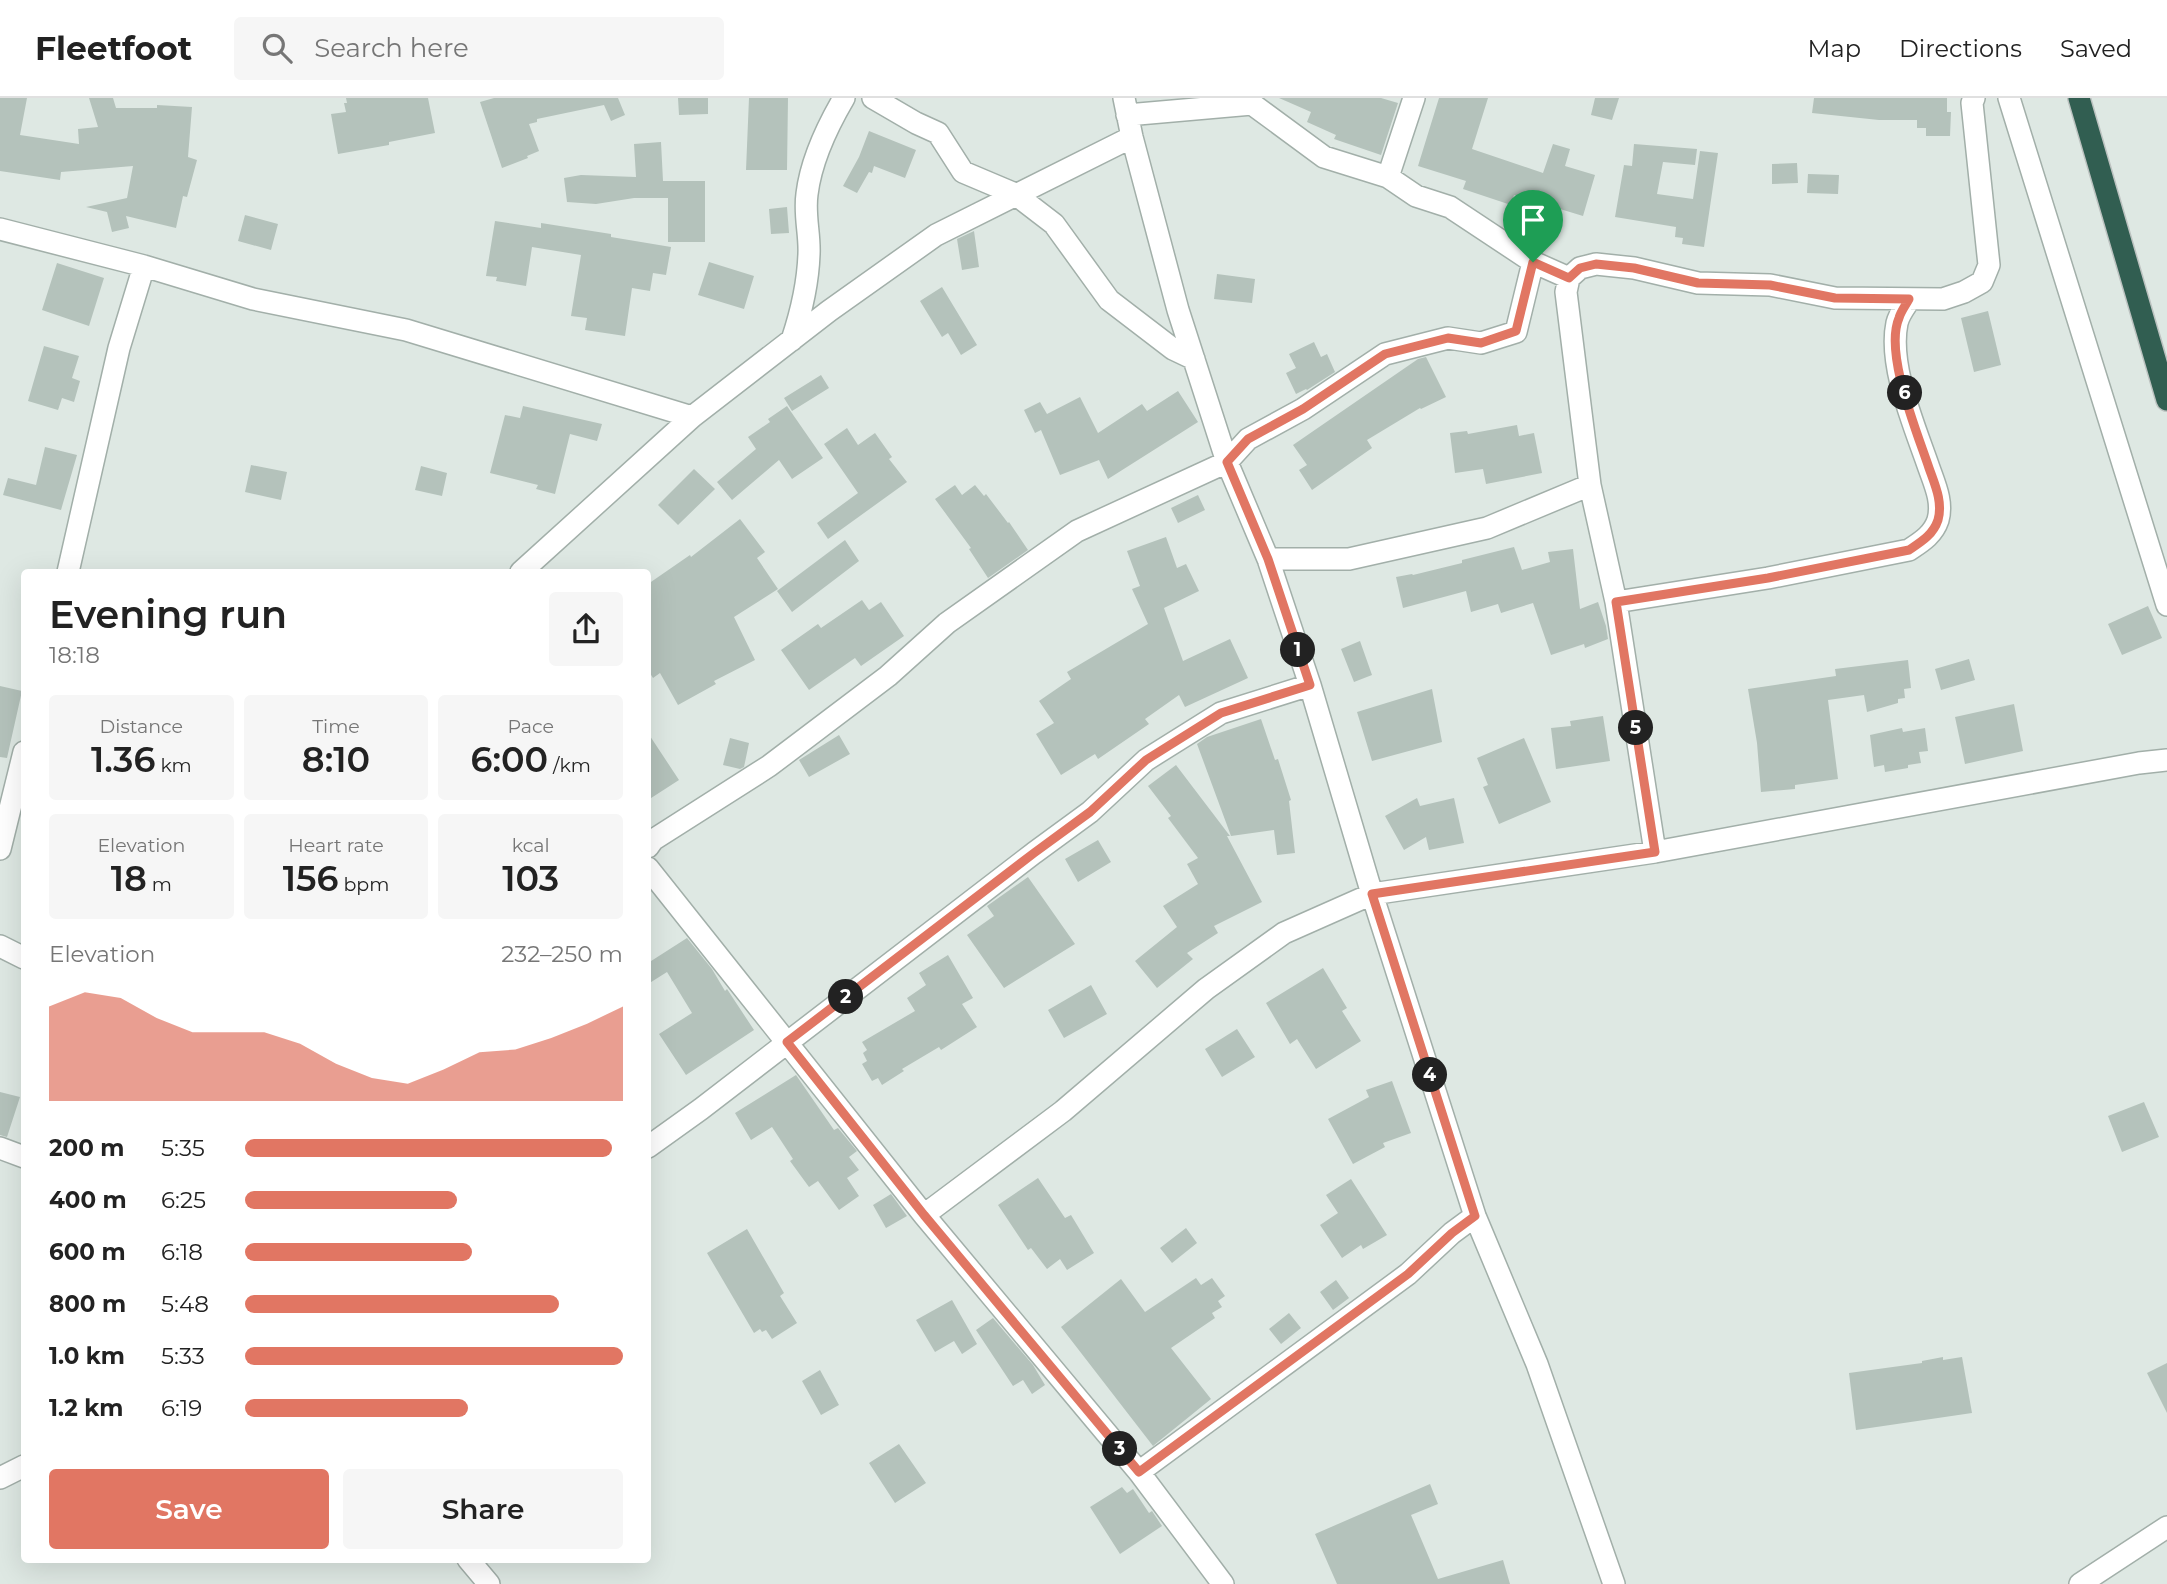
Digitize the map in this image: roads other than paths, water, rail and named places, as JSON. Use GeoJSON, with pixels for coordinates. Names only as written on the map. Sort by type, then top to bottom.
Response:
{"type":"FeatureCollection","features":[{"type":"Feature","properties":{"kind":"highway"},"geometry":{"type":"LineString","coordinates":[[2079,98],[2167,400]]}},
{"type":"Feature","properties":{"kind":"street"},"geometry":{"type":"LineString","coordinates":[[792,340],[800,315],[809,253],[806,226],[811,171],[832,119],[844,98]]}},
{"type":"Feature","properties":{"kind":"street"},"geometry":{"type":"LineString","coordinates":[[873,98],[938,133],[963,172],[1015,194],[1054,224],[1109,300],[1172,349],[1194,359]]}},
{"type":"Feature","properties":{"kind":"street"},"geometry":{"type":"LineString","coordinates":[[1388,177],[1414,98]]}},
{"type":"Feature","properties":{"kind":"street"},"geometry":{"type":"LineString","coordinates":[[1655,852],[1616,602],[1591,485],[1566,292],[1569,278],[1580,268],[1596,264],[1634,268],[1698,283],[1770,285],[1835,298],[1943,299],[1965,292],[1982,282],[1989,265],[1972,103],[1974,98]]}},
{"type":"Feature","properties":{"kind":"street"},"geometry":{"type":"LineString","coordinates":[[2009,98],[2167,605]]}},
{"type":"Feature","properties":{"kind":"street"},"geometry":{"type":"LineString","coordinates":[[1569,278],[1533,262],[1450,207],[1416,196],[1388,177],[1324,157],[1252,104],[1157,111],[1126,107],[1178,310],[1227,462],[1268,559],[1310,685],[1372,894],[1475,1216],[1537,1364],[1614,1584]]}},
{"type":"Feature","properties":{"kind":"street"},"geometry":{"type":"LineString","coordinates":[[525,569],[692,417],[829,311],[936,236],[1132,137]]}},
{"type":"Feature","properties":{"kind":"street"},"geometry":{"type":"LineString","coordinates":[[0,229],[144,266],[253,299],[406,330],[692,417]]}},
{"type":"Feature","properties":{"kind":"street"},"geometry":{"type":"LineString","coordinates":[[651,843],[769,766],[888,676],[947,623],[1076,531],[1227,462],[1248,439],[1303,409],[1385,354],[1448,338],[1481,343],[1516,331],[1533,262]]}},
{"type":"Feature","properties":{"kind":"street"},"geometry":{"type":"LineString","coordinates":[[69,569],[119,348],[144,266]]}},
{"type":"Feature","properties":{"kind":"street"},"geometry":{"type":"LineString","coordinates":[[1616,602],[1768,578],[1909,550],[1927,539],[1937,521],[1940,501],[1910,414],[1897,363],[1895,338],[1898,319],[1909,299]]}},
{"type":"Feature","properties":{"kind":"street"},"geometry":{"type":"LineString","coordinates":[[1268,559],[1349,559],[1487,528],[1591,485]]}},
{"type":"Feature","properties":{"kind":"street"},"geometry":{"type":"LineString","coordinates":[[651,1145],[1090,812],[1146,760],[1221,713],[1310,685]]}},
{"type":"Feature","properties":{"kind":"street"},"geometry":{"type":"LineString","coordinates":[[924,1215],[1063,1111],[1206,989],[1284,933],[1372,894],[1655,852],[2138,763],[2167,760]]}},
{"type":"Feature","properties":{"kind":"street"},"geometry":{"type":"LineString","coordinates":[[0,849],[21,764]]}},
{"type":"Feature","properties":{"kind":"street"},"geometry":{"type":"LineString","coordinates":[[651,872],[924,1215],[1139,1472],[1223,1584]]}},
{"type":"Feature","properties":{"kind":"street"},"geometry":{"type":"LineString","coordinates":[[0,946],[21,957]]}},
{"type":"Feature","properties":{"kind":"street"},"geometry":{"type":"LineString","coordinates":[[0,1148],[21,1156]]}},
{"type":"Feature","properties":{"kind":"street"},"geometry":{"type":"LineString","coordinates":[[1139,1472],[1408,1274],[1452,1233],[1475,1216]]}},
{"type":"Feature","properties":{"kind":"street"},"geometry":{"type":"LineString","coordinates":[[0,1478],[21,1468]]}},
{"type":"Feature","properties":{"kind":"street"},"geometry":{"type":"LineString","coordinates":[[2080,1584],[2167,1527]]}},
{"type":"Feature","properties":{"kind":"street"},"geometry":{"type":"LineString","coordinates":[[471,1563],[489,1584]]}}]}
